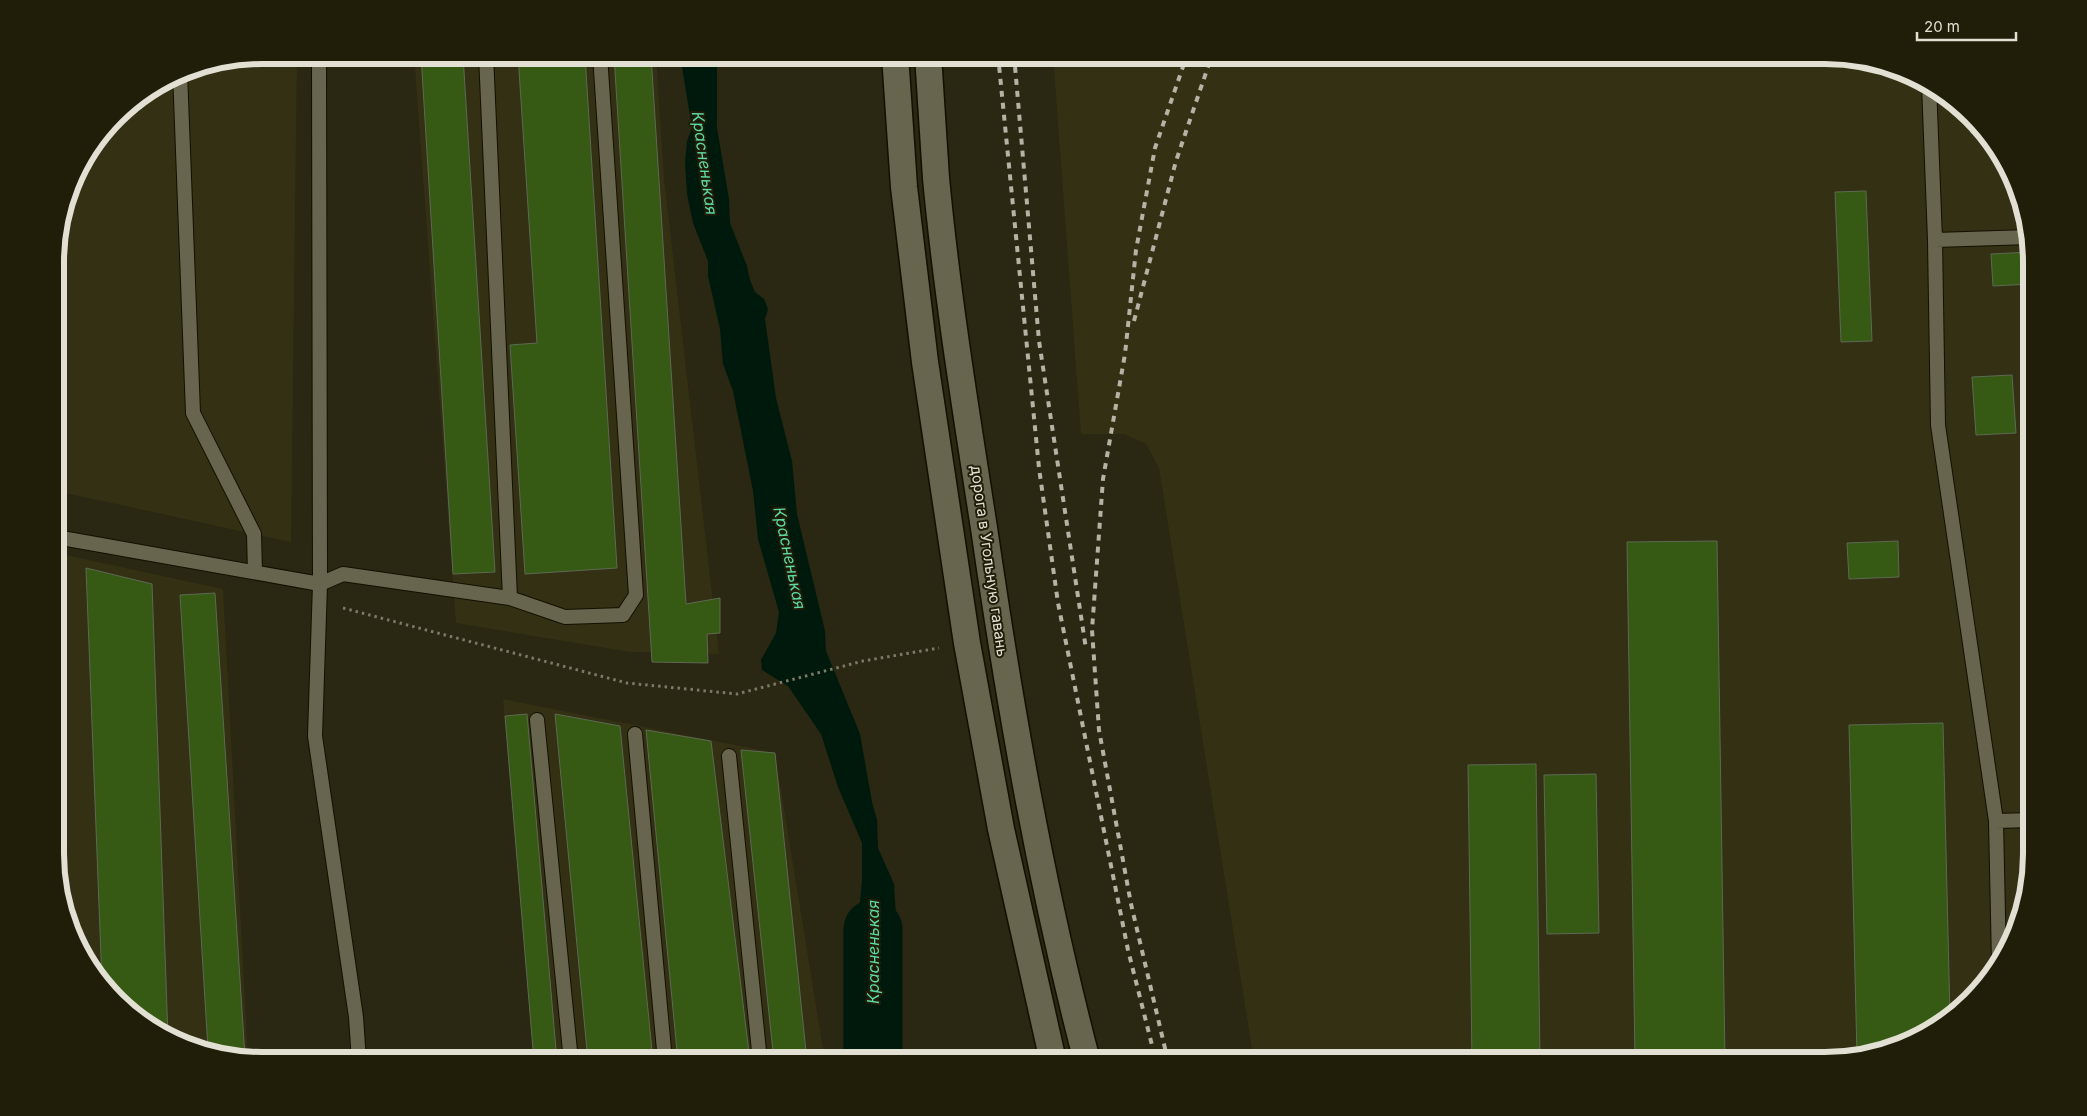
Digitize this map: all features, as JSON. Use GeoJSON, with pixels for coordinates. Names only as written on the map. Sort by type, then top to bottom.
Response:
{"type":"FeatureCollection","features":[{"type":"Feature","properties":{"kind":"street"},"geometry":{"type":"LineString","coordinates":[[896,64],[904,187],[914,275],[968,650],[1001,829],[1051,1052]]}},
{"type":"Feature","properties":{"kind":"street","name":"дорога в Угольную гавань"},"geometry":{"type":"LineString","coordinates":[[929,64],[936,179],[957,345],[1003,657],[1032,822],[1071,1000],[1085,1052]]}},
{"type":"Feature","properties":{"kind":"lane"},"geometry":{"type":"LineString","coordinates":[[319,64],[320,584],[315,736],[356,1017],[358,1052]]}},
{"type":"Feature","properties":{"kind":"lane"},"geometry":{"type":"LineString","coordinates":[[486,64],[510,598]]}},
{"type":"Feature","properties":{"kind":"lane"},"geometry":{"type":"LineString","coordinates":[[64,538],[320,584],[343,574],[510,598],[565,617],[623,614],[636,595],[601,64]]}},
{"type":"Feature","properties":{"kind":"lane"},"geometry":{"type":"LineString","coordinates":[[180,81],[193,413],[254,534],[255,572]]}},
{"type":"Feature","properties":{"kind":"lane"},"geometry":{"type":"LineString","coordinates":[[1929,93],[1936,240],[1938,425],[1996,821],[1999,950]]}},
{"type":"Feature","properties":{"kind":"lane"},"geometry":{"type":"LineString","coordinates":[[1936,240],[2022,237]]}},
{"type":"Feature","properties":{"kind":"lane"},"geometry":{"type":"LineString","coordinates":[[537,720],[570,1052]]}},
{"type":"Feature","properties":{"kind":"lane"},"geometry":{"type":"LineString","coordinates":[[635,734],[664,1052]]}},
{"type":"Feature","properties":{"kind":"lane"},"geometry":{"type":"LineString","coordinates":[[728,756],[759,1052]]}},
{"type":"Feature","properties":{"kind":"lane"},"geometry":{"type":"LineString","coordinates":[[1996,821],[2023,820]]}},
{"type":"Feature","properties":{"kind":"path"},"geometry":{"type":"LineString","coordinates":[[344,608],[627,683],[737,694],[863,661],[936,648]]}},
{"type":"Feature","properties":{"kind":"shaded area"},"geometry":{"type":"Polygon","coordinates":[[[297,64],[291,542],[64,493],[64,249],[70,210],[74,198],[84,174],[97,152],[113,131],[131,113],[152,97],[174,84],[210,70],[236,65],[297,64]]]}},
{"type":"Feature","properties":{"kind":"shaded area"},"geometry":{"type":"Polygon","coordinates":[[[415,64],[657,64],[664,178],[719,654],[630,652],[456,623],[415,64]]]}},
{"type":"Feature","properties":{"kind":"shaded area"},"geometry":{"type":"Polygon","coordinates":[[[1054,64],[1838,64],[1877,70],[1924,90],[1956,113],[1974,131],[1990,152],[2003,174],[2013,198],[2022,236],[2023,867],[2017,906],[1997,953],[1974,985],[1956,1003],[1935,1019],[1913,1032],[1889,1042],[1851,1051],[1253,1052],[1159,468],[1146,444],[1124,434],[1081,434],[1054,64]]]}},
{"type":"Feature","properties":{"kind":"shaded area"},"geometry":{"type":"Polygon","coordinates":[[[64,555],[223,589],[248,1052],[210,1046],[174,1032],[141,1011],[113,985],[90,953],[74,918],[70,906],[64,867],[64,555]]]}},
{"type":"Feature","properties":{"kind":"shaded area"},"geometry":{"type":"Polygon","coordinates":[[[503,699],[775,753],[824,1052],[533,1052],[503,699]]]}},
{"type":"Feature","properties":{"kind":"water"},"geometry":{"type":"Polygon","coordinates":[[[681,64],[717,64],[717,128],[729,199],[730,223],[755,292],[764,299],[768,309],[765,319],[776,398],[792,461],[797,514],[825,631],[826,651],[860,734],[877,820],[878,848],[894,884],[899,966],[885,1007],[864,1011],[858,987],[858,922],[862,881],[862,843],[838,787],[821,734],[788,686],[762,670],[761,660],[776,633],[779,612],[758,539],[753,491],[733,391],[723,364],[720,329],[708,276],[708,261],[693,223],[687,194],[685,162],[687,141],[692,128],[681,64]]]}},
{"type":"Feature","properties":{"kind":"building"},"geometry":{"type":"Polygon","coordinates":[[[422,64],[464,64],[495,572],[453,574],[422,64]]]}},
{"type":"Feature","properties":{"kind":"building"},"geometry":{"type":"Polygon","coordinates":[[[519,64],[586,64],[617,568],[525,574],[510,345],[537,343],[519,64]]]}},
{"type":"Feature","properties":{"kind":"building"},"geometry":{"type":"Polygon","coordinates":[[[615,64],[652,64],[686,604],[720,598],[720,633],[707,634],[708,663],[652,662],[615,64]]]}},
{"type":"Feature","properties":{"kind":"building"},"geometry":{"type":"Polygon","coordinates":[[[1866,191],[1872,341],[1841,342],[1835,192],[1866,191]]]}},
{"type":"Feature","properties":{"kind":"building"},"geometry":{"type":"Polygon","coordinates":[[[2023,252],[2023,284],[1993,286],[1991,254],[2023,252]]]}},
{"type":"Feature","properties":{"kind":"building"},"geometry":{"type":"Polygon","coordinates":[[[2012,375],[2016,433],[1976,435],[1972,377],[2012,375]]]}},
{"type":"Feature","properties":{"kind":"building"},"geometry":{"type":"Polygon","coordinates":[[[1717,541],[1725,1052],[1635,1052],[1627,542],[1717,541]]]}},
{"type":"Feature","properties":{"kind":"building"},"geometry":{"type":"Polygon","coordinates":[[[1898,541],[1899,577],[1849,579],[1847,543],[1898,541]]]}},
{"type":"Feature","properties":{"kind":"building"},"geometry":{"type":"Polygon","coordinates":[[[86,568],[152,584],[168,1029],[131,1003],[102,970],[86,568]]]}},
{"type":"Feature","properties":{"kind":"building"},"geometry":{"type":"Polygon","coordinates":[[[215,593],[245,1052],[208,1045],[180,595],[215,593]]]}},
{"type":"Feature","properties":{"kind":"building"},"geometry":{"type":"Polygon","coordinates":[[[527,714],[556,1052],[533,1052],[505,716],[527,714]]]}},
{"type":"Feature","properties":{"kind":"building"},"geometry":{"type":"Polygon","coordinates":[[[555,714],[620,726],[652,1052],[587,1052],[555,714]]]}},
{"type":"Feature","properties":{"kind":"building"},"geometry":{"type":"Polygon","coordinates":[[[1943,723],[1950,1008],[1913,1032],[1877,1046],[1857,1050],[1849,725],[1943,723]]]}},
{"type":"Feature","properties":{"kind":"building"},"geometry":{"type":"Polygon","coordinates":[[[646,730],[711,741],[749,1052],[677,1052],[646,730]]]}},
{"type":"Feature","properties":{"kind":"building"},"geometry":{"type":"Polygon","coordinates":[[[741,750],[775,753],[806,1052],[773,1052],[741,750]]]}},
{"type":"Feature","properties":{"kind":"building"},"geometry":{"type":"Polygon","coordinates":[[[1536,764],[1540,1052],[1472,1052],[1468,765],[1536,764]]]}},
{"type":"Feature","properties":{"kind":"building"},"geometry":{"type":"Polygon","coordinates":[[[1596,774],[1599,933],[1547,934],[1544,775],[1596,774]]]}},
{"type":"Feature","properties":{"kind":"building"},"geometry":{"type":"Polygon","coordinates":[[[64,807],[67,889],[64,867],[64,807]]]}},
{"type":"Feature","properties":{"kind":"waterway","name":"Красненькая"},"geometry":{"type":"LineString","coordinates":[[873,929],[873,1052]]}},
{"type":"Feature","properties":{"kind":"railway"},"geometry":{"type":"LineString","coordinates":[[999,64],[1039,468],[1058,603],[1128,950],[1154,1052]]}},
{"type":"Feature","properties":{"kind":"railway"},"geometry":{"type":"LineString","coordinates":[[1015,64],[1039,341],[1086,649]]}},
{"type":"Feature","properties":{"kind":"railway"},"geometry":{"type":"LineString","coordinates":[[1166,1052],[1131,904],[1099,730],[1092,630],[1103,479],[1125,354],[1136,250],[1155,148],[1184,64]]}},
{"type":"Feature","properties":{"kind":"railway"},"geometry":{"type":"LineString","coordinates":[[1134,321],[1176,161],[1209,64]]}}]}
